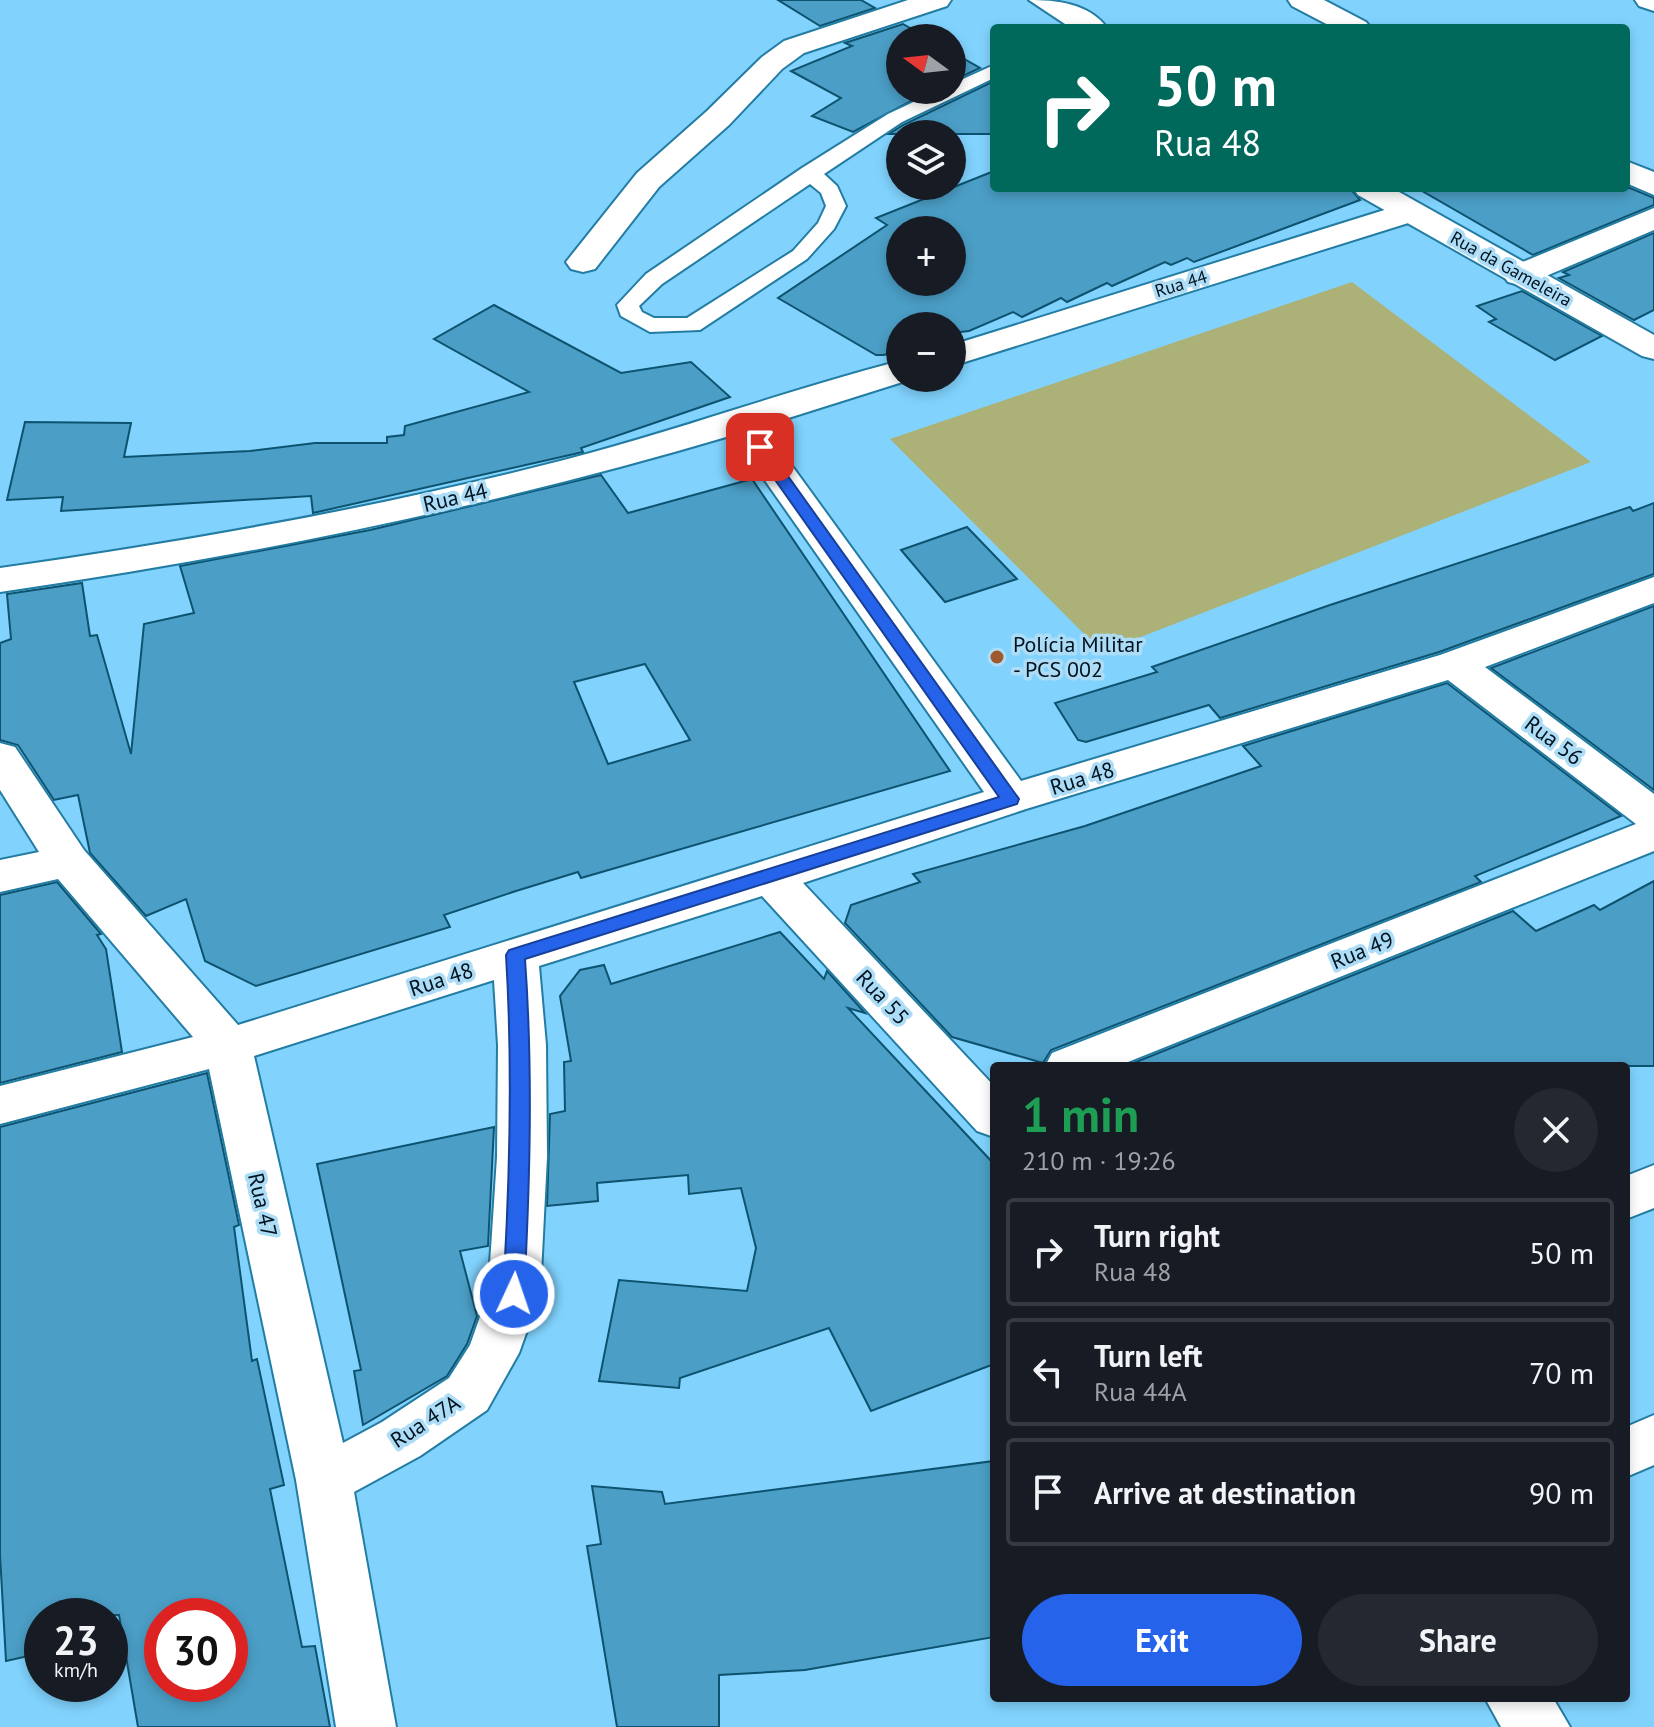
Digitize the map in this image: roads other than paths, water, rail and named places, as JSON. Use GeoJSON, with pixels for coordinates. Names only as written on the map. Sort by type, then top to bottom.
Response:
{"type":"FeatureCollection","features":[{"type":"Feature","properties":{"kind":"street"},"geometry":{"type":"LineString","coordinates":[[583,262],[648,180],[718,118],[772,63],[794,47],[937,0]]}},
{"type":"Feature","properties":{"kind":"street"},"geometry":{"type":"LineString","coordinates":[[1043,0],[1082,24]]}},
{"type":"Feature","properties":{"kind":"street"},"geometry":{"type":"LineString","coordinates":[[1314,2],[1350,24]]}},
{"type":"Feature","properties":{"kind":"street"},"geometry":{"type":"LineString","coordinates":[[1630,172],[1654,185]]}},
{"type":"Feature","properties":{"kind":"street","name":"Rua da Gameleira"},"geometry":{"type":"LineString","coordinates":[[1376,192],[1654,349]]}},
{"type":"Feature","properties":{"kind":"street","name":"Rua 44"},"geometry":{"type":"LineString","coordinates":[[966,352],[1410,212]]}},
{"type":"Feature","properties":{"kind":"street"},"geometry":{"type":"LineString","coordinates":[[1520,275],[1654,218]]}},
{"type":"Feature","properties":{"kind":"street","name":"Rua 44"},"geometry":{"type":"LineString","coordinates":[[0,580],[344,521],[533,479],[742,422],[886,376]]}},
{"type":"Feature","properties":{"kind":"street"},"geometry":{"type":"LineString","coordinates":[[742,422],[1011,799]]}},
{"type":"Feature","properties":{"kind":"street","name":"Rua 48"},"geometry":{"type":"LineString","coordinates":[[0,1105],[228,1046],[1011,799],[1454,664],[1654,589]]}},
{"type":"Feature","properties":{"kind":"street","name":"Rua 56"},"geometry":{"type":"LineString","coordinates":[[1454,664],[1654,816]]}},
{"type":"Feature","properties":{"kind":"street","name":"Rua 47"},"geometry":{"type":"LineString","coordinates":[[0,757],[68,861],[228,1046],[324,1480],[366,1727]]}},
{"type":"Feature","properties":{"kind":"street","name":"Rua 49"},"geometry":{"type":"LineString","coordinates":[[1079,1062],[1654,834]]}},
{"type":"Feature","properties":{"kind":"street"},"geometry":{"type":"LineString","coordinates":[[0,876],[68,861]]}},
{"type":"Feature","properties":{"kind":"street","name":"Rua 55"},"geometry":{"type":"LineString","coordinates":[[771,877],[989,1105]]}},
{"type":"Feature","properties":{"kind":"street","name":"Rua 47A"},"geometry":{"type":"LineString","coordinates":[[324,1480],[401,1439],[468,1394],[493,1353],[514,1294],[521,1172],[522,1045],[515,955]]}},
{"type":"Feature","properties":{"kind":"street"},"geometry":{"type":"LineString","coordinates":[[1630,1197],[1654,1185]]}},
{"type":"Feature","properties":{"kind":"street"},"geometry":{"type":"LineString","coordinates":[[1630,1451],[1654,1439]]}},
{"type":"Feature","properties":{"kind":"street"},"geometry":{"type":"LineString","coordinates":[[1518,1702],[1540,1727]]}},
{"type":"Feature","properties":{"kind":"lane"},"geometry":{"type":"LineString","coordinates":[[809,172],[830,190],[836,206],[827,225],[800,255],[692,325],[650,325],[632,316],[628,305],[654,279],[809,172],[895,118],[990,73]]}},
{"type":"Feature","properties":{"kind":"place","name":"Polícia Militar - PCS 002"},"geometry":{"type":"Point","coordinates":[997,657]}}]}
